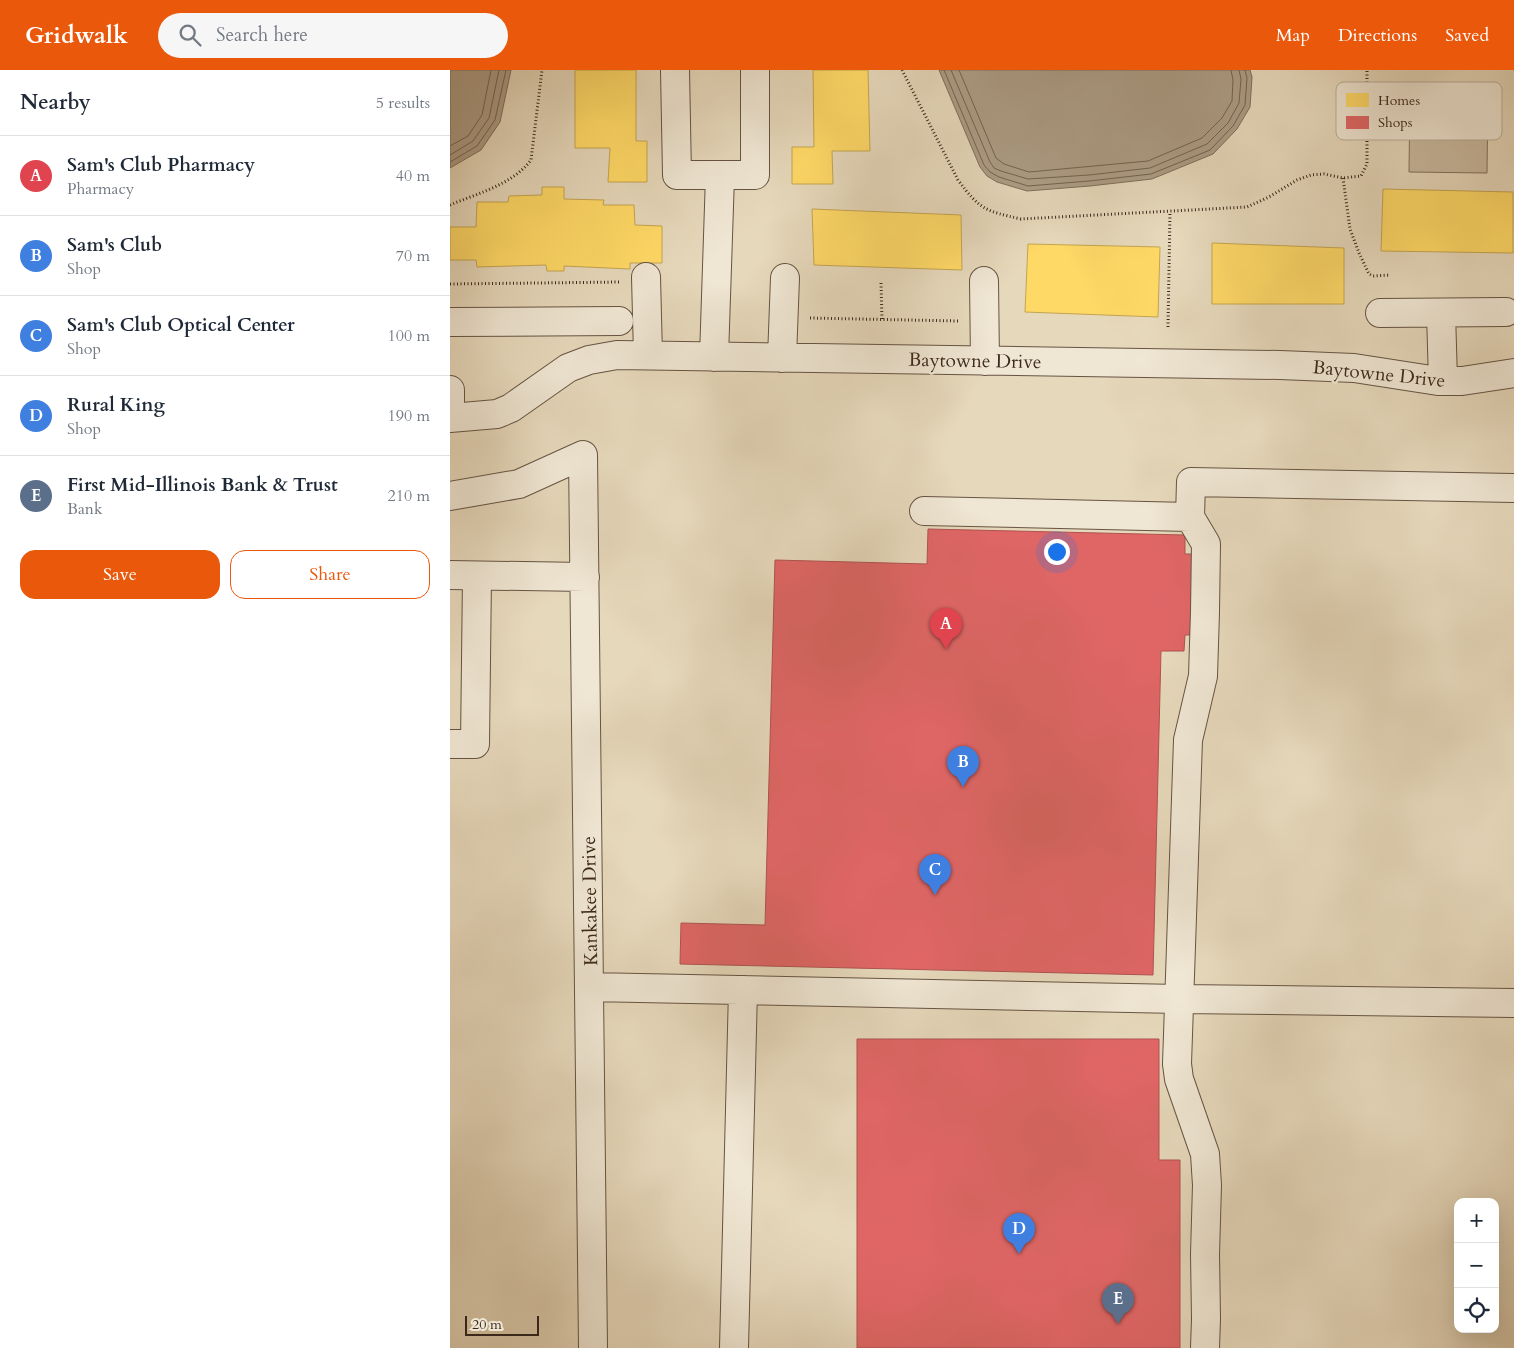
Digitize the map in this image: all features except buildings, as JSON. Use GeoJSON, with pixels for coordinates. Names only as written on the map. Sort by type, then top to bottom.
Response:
{"type":"FeatureCollection","features":[{"type":"Feature","properties":{"kind":"street"},"geometry":{"type":"LineString","coordinates":[[675,70],[677,175],[720,176],[755,175],[755,70]]}},
{"type":"Feature","properties":{"kind":"street"},"geometry":{"type":"LineString","coordinates":[[714,357],[720,176]]}},
{"type":"Feature","properties":{"kind":"street"},"geometry":{"type":"LineString","coordinates":[[646,277],[648,355]]}},
{"type":"Feature","properties":{"kind":"street"},"geometry":{"type":"LineString","coordinates":[[782,358],[785,278]]}},
{"type":"Feature","properties":{"kind":"street"},"geometry":{"type":"LineString","coordinates":[[984,281],[985,360]]}},
{"type":"Feature","properties":{"kind":"street"},"geometry":{"type":"LineString","coordinates":[[1441,312],[1443,382]]}},
{"type":"Feature","properties":{"kind":"street"},"geometry":{"type":"LineString","coordinates":[[1380,313],[1506,312]]}},
{"type":"Feature","properties":{"kind":"street"},"geometry":{"type":"LineString","coordinates":[[450,322],[619,321]]}},
{"type":"Feature","properties":{"kind":"street","name":"Baytowne Drive"},"geometry":{"type":"LineString","coordinates":[[450,418],[497,414],[511,408],[568,368],[589,360],[616,355],[1280,365],[1344,368],[1443,382],[1514,373]]}},
{"type":"Feature","properties":{"kind":"street"},"geometry":{"type":"LineString","coordinates":[[450,390],[450,418]]}},
{"type":"Feature","properties":{"kind":"street","name":"Kankakee Drive"},"geometry":{"type":"LineString","coordinates":[[450,496],[519,484],[584,455],[593,1348]]}},
{"type":"Feature","properties":{"kind":"street"},"geometry":{"type":"LineString","coordinates":[[1205,1348],[1207,1185],[1205,1154],[1179,1079],[1177,1064],[1188,740],[1203,676],[1206,544],[1190,517],[1191,482],[1514,488]]}},
{"type":"Feature","properties":{"kind":"street"},"geometry":{"type":"LineString","coordinates":[[924,511],[1190,517]]}},
{"type":"Feature","properties":{"kind":"street"},"geometry":{"type":"LineString","coordinates":[[450,575],[585,577]]}},
{"type":"Feature","properties":{"kind":"street"},"geometry":{"type":"LineString","coordinates":[[450,744],[476,744],[477,576]]}},
{"type":"Feature","properties":{"kind":"street"},"geometry":{"type":"LineString","coordinates":[[590,987],[1180,999],[1514,1003]]}},
{"type":"Feature","properties":{"kind":"street"},"geometry":{"type":"LineString","coordinates":[[734,1348],[743,990]]}},
{"type":"Feature","properties":{"kind":"path"},"geometry":{"type":"LineString","coordinates":[[450,204],[511,179],[523,171],[531,160],[542,70]]}},
{"type":"Feature","properties":{"kind":"path"},"geometry":{"type":"LineString","coordinates":[[902,70],[958,180],[970,197],[981,207],[1021,219],[1247,207],[1297,180],[1311,175],[1324,174],[1343,178],[1361,176],[1367,164],[1367,140]]}},
{"type":"Feature","properties":{"kind":"path"},"geometry":{"type":"LineString","coordinates":[[1343,178],[1350,229],[1369,274],[1373,276],[1390,275]]}},
{"type":"Feature","properties":{"kind":"path"},"geometry":{"type":"LineString","coordinates":[[1168,327],[1170,212]]}},
{"type":"Feature","properties":{"kind":"path"},"geometry":{"type":"LineString","coordinates":[[450,284],[621,283],[622,276],[646,277]]}},
{"type":"Feature","properties":{"kind":"path"},"geometry":{"type":"LineString","coordinates":[[881,283],[882,319]]}},
{"type":"Feature","properties":{"kind":"path"},"geometry":{"type":"LineString","coordinates":[[784,317],[985,322]]}},
{"type":"Feature","properties":{"kind":"shaded area"},"geometry":{"type":"Polygon","coordinates":[[[1409,140],[1487,140],[1487,173],[1409,172],[1409,140]]]}},
{"type":"Feature","properties":{"kind":"water"},"geometry":{"type":"Polygon","coordinates":[[[450,70],[511,70],[500,122],[481,150],[450,168],[450,70]]]}},
{"type":"Feature","properties":{"kind":"water"},"geometry":{"type":"Polygon","coordinates":[[[939,70],[1250,70],[1252,77],[1250,107],[1237,129],[1213,154],[1152,179],[1027,191],[997,182],[987,176],[980,167],[939,70]]]}},
{"type":"Feature","properties":{"kind":"place","name":"Sam's Club Pharmacy"},"geometry":{"type":"Point","coordinates":[946,649]}},
{"type":"Feature","properties":{"kind":"place","name":"Sam's Club"},"geometry":{"type":"Point","coordinates":[963,787]}},
{"type":"Feature","properties":{"kind":"place","name":"Sam's Club Optical Center"},"geometry":{"type":"Point","coordinates":[935,895]}},
{"type":"Feature","properties":{"kind":"place","name":"Rural King"},"geometry":{"type":"Point","coordinates":[1019,1254]}},
{"type":"Feature","properties":{"kind":"place","name":"First Mid-Illinois Bank & Trust"},"geometry":{"type":"Point","coordinates":[1118,1324]}}]}
